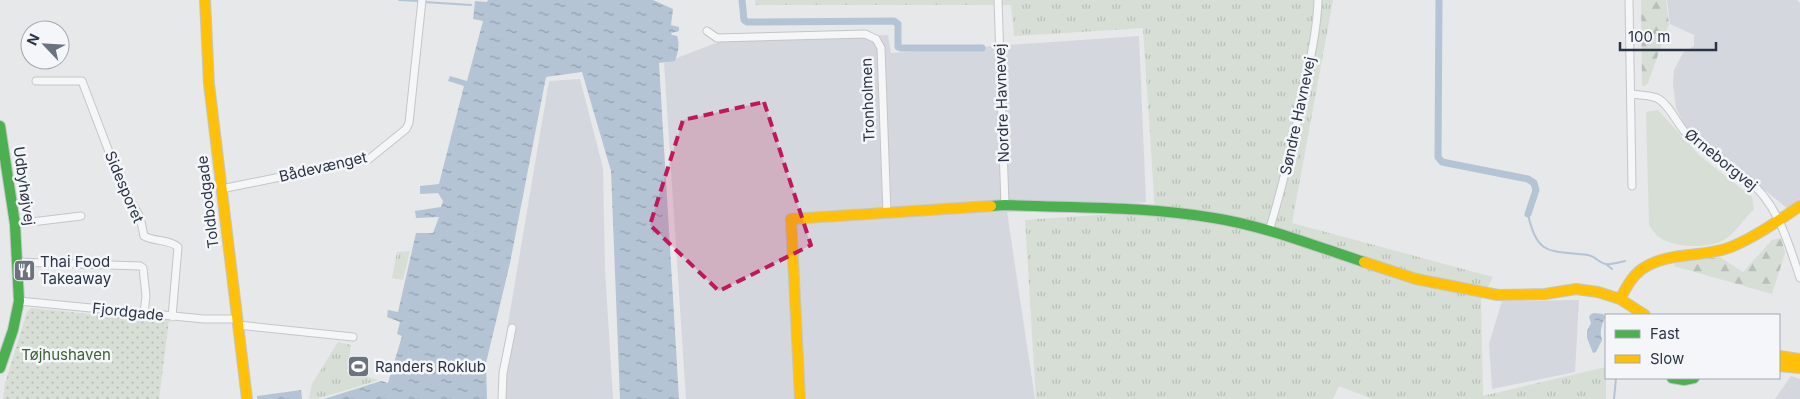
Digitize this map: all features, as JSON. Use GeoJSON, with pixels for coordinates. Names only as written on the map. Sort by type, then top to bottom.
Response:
{"type":"FeatureCollection","features":[{"type":"Feature","properties":{"kind":"street","name":"Toldbodgade"},"geometry":{"type":"LineString","coordinates":[[205,0],[209,84],[247,399]]}},
{"type":"Feature","properties":{"kind":"street","name":"Nordre Havnevej"},"geometry":{"type":"LineString","coordinates":[[998,0],[1006,206]]}},
{"type":"Feature","properties":{"kind":"street","name":"Søndre Havnevej"},"geometry":{"type":"LineString","coordinates":[[1269,231],[1284,180],[1303,98],[1317,28],[1318,0]]}},
{"type":"Feature","properties":{"kind":"street"},"geometry":{"type":"LineString","coordinates":[[1629,0],[1632,186]]}},
{"type":"Feature","properties":{"kind":"street","name":"Bådevænget"},"geometry":{"type":"LineString","coordinates":[[221,189],[368,159],[406,129],[409,123],[421,3]]}},
{"type":"Feature","properties":{"kind":"street","name":"Tronholmen"},"geometry":{"type":"LineString","coordinates":[[707,31],[716,38],[865,34],[876,39],[881,48],[887,214]]}},
{"type":"Feature","properties":{"kind":"street","name":"Sidesporet"},"geometry":{"type":"LineString","coordinates":[[36,81],[82,81],[122,186],[140,217],[144,236],[174,244],[178,247],[172,316]]}},
{"type":"Feature","properties":{"kind":"street","name":"Ørneborgvej"},"geometry":{"type":"LineString","coordinates":[[1631,94],[1650,96],[1663,102],[1690,138],[1753,185],[1779,220],[1800,278]]}},
{"type":"Feature","properties":{"kind":"street","name":"Udbyhøjvej"},"geometry":{"type":"LineString","coordinates":[[0,126],[15,224],[19,301],[13,330],[0,368]]}},
{"type":"Feature","properties":{"kind":"street"},"geometry":{"type":"LineString","coordinates":[[800,399],[791,219],[1006,206],[1166,211],[1216,218],[1269,231],[1416,280],[1498,294],[1545,294],[1576,289],[1598,292],[1620,299],[1644,314]]}},
{"type":"Feature","properties":{"kind":"street"},"geometry":{"type":"LineString","coordinates":[[1620,299],[1633,276],[1650,263],[1664,258],[1710,253],[1730,247],[1800,206]]}},
{"type":"Feature","properties":{"kind":"street"},"geometry":{"type":"LineString","coordinates":[[15,224],[80,216]]}},
{"type":"Feature","properties":{"kind":"street"},"geometry":{"type":"LineString","coordinates":[[17,262],[140,266],[143,268],[146,296],[144,314]]}},
{"type":"Feature","properties":{"kind":"street","name":"Fjordgade"},"geometry":{"type":"LineString","coordinates":[[19,301],[238,322],[353,337]]}},
{"type":"Feature","properties":{"kind":"street"},"geometry":{"type":"LineString","coordinates":[[502,399],[503,373],[512,328]]}},
{"type":"Feature","properties":{"kind":"street"},"geometry":{"type":"LineString","coordinates":[[1780,356],[1800,359]]}},
{"type":"Feature","properties":{"kind":"street"},"geometry":{"type":"LineString","coordinates":[[1780,366],[1800,368]]}},
{"type":"Feature","properties":{"kind":"highlighted area"},"geometry":{"type":"Polygon","coordinates":[[[764,102],[811,245],[719,291],[650,225],[683,120],[764,102]]]}},
{"type":"Feature","properties":{"kind":"shaded area"},"geometry":{"type":"Polygon","coordinates":[[[1667,0],[1797,0],[1800,3],[1800,199],[1787,208],[1685,126],[1676,108],[1673,84],[1674,70],[1683,53],[1694,46],[1694,35],[1670,24],[1667,0]]]}},
{"type":"Feature","properties":{"kind":"shaded area"},"geometry":{"type":"Polygon","coordinates":[[[888,35],[891,53],[1139,36],[1146,202],[1007,212],[1035,399],[686,399],[664,63],[721,41],[888,35]]]}},
{"type":"Feature","properties":{"kind":"shaded area"},"geometry":{"type":"Polygon","coordinates":[[[580,79],[603,168],[605,270],[613,399],[498,399],[500,371],[549,81],[580,79]]]}},
{"type":"Feature","properties":{"kind":"shaded area"},"geometry":{"type":"Polygon","coordinates":[[[1579,300],[1575,372],[1492,389],[1489,344],[1502,301],[1579,300]]]}},
{"type":"Feature","properties":{"kind":"shaded area"},"geometry":{"type":"Polygon","coordinates":[[[1791,376],[1800,379],[1800,399],[1775,399],[1791,376]]]}},
{"type":"Feature","properties":{"kind":"green space"},"geometry":{"type":"Polygon","coordinates":[[[755,0],[1333,0],[1292,223],[1493,277],[1481,300],[1483,396],[1605,367],[1606,399],[1372,399],[1339,386],[1333,399],[1036,399],[1025,220],[1155,211],[1143,28],[1014,36],[1011,5],[756,5],[755,0]]]}},
{"type":"Feature","properties":{"kind":"green space"},"geometry":{"type":"Polygon","coordinates":[[[1641,0],[1666,0],[1669,24],[1648,83],[1644,86],[1642,85],[1641,0]]]}},
{"type":"Feature","properties":{"kind":"green space"},"geometry":{"type":"Polygon","coordinates":[[[1658,110],[1700,156],[1752,197],[1754,209],[1728,238],[1709,245],[1682,245],[1665,241],[1649,225],[1646,112],[1658,110]]]}},
{"type":"Feature","properties":{"kind":"green space"},"geometry":{"type":"Polygon","coordinates":[[[1781,238],[1785,253],[1772,294],[1674,266],[1675,262],[1720,257],[1743,272],[1772,240],[1781,238]]]}},
{"type":"Feature","properties":{"kind":"green space"},"geometry":{"type":"Polygon","coordinates":[[[410,251],[403,280],[392,278],[397,252],[410,251]]]}},
{"type":"Feature","properties":{"kind":"green space","name":"Tøjhushaven"},"geometry":{"type":"Polygon","coordinates":[[[31,308],[148,320],[169,320],[159,399],[3,399],[5,383],[27,312],[31,308]]]}},
{"type":"Feature","properties":{"kind":"green space"},"geometry":{"type":"Polygon","coordinates":[[[338,342],[351,345],[347,372],[379,380],[317,399],[309,398],[312,384],[338,342]]]}},
{"type":"Feature","properties":{"kind":"water"},"geometry":{"type":"Polygon","coordinates":[[[488,0],[653,0],[673,9],[671,25],[679,27],[679,31],[671,33],[677,36],[678,39],[677,55],[675,61],[659,63],[679,399],[620,399],[611,171],[582,72],[546,77],[510,263],[486,363],[487,399],[324,399],[381,381],[388,383],[402,336],[397,334],[400,322],[387,317],[388,310],[398,312],[416,233],[433,233],[439,217],[416,218],[415,211],[441,207],[443,201],[438,193],[420,194],[420,186],[439,184],[464,86],[448,81],[450,76],[467,81],[483,21],[473,19],[475,1],[487,2],[488,0]]]}},
{"type":"Feature","properties":{"kind":"water"},"geometry":{"type":"Polygon","coordinates":[[[1594,313],[1603,314],[1605,317],[1601,331],[1602,340],[1596,352],[1593,353],[1587,338],[1587,331],[1591,323],[1589,317],[1594,313]]]}},
{"type":"Feature","properties":{"kind":"water"},"geometry":{"type":"Polygon","coordinates":[[[301,390],[302,399],[257,399],[257,396],[301,390]]]}},
{"type":"Feature","properties":{"kind":"waterway"},"geometry":{"type":"LineString","coordinates":[[399,0],[419,1]]}},
{"type":"Feature","properties":{"kind":"waterway"},"geometry":{"type":"LineString","coordinates":[[742,0],[744,20],[747,22],[894,21],[898,24],[898,47],[901,48],[982,48]]}},
{"type":"Feature","properties":{"kind":"waterway"},"geometry":{"type":"LineString","coordinates":[[1439,0],[1438,157],[1442,162],[1528,179],[1534,183],[1536,190],[1528,214]]}},
{"type":"Feature","properties":{"kind":"waterway"},"geometry":{"type":"LineString","coordinates":[[424,2],[471,5]]}},
{"type":"Feature","properties":{"kind":"waterway"},"geometry":{"type":"LineString","coordinates":[[1528,214],[1536,238],[1541,245],[1548,249],[1590,256],[1606,264],[1625,261]]}},
{"type":"Feature","properties":{"kind":"waterway"},"geometry":{"type":"LineString","coordinates":[[1606,264],[1612,269]]}},
{"type":"Feature","properties":{"kind":"waterway"},"geometry":{"type":"LineString","coordinates":[[1614,399],[1616,379]]}},
{"type":"Feature","properties":{"kind":"traffic: fast"},"geometry":{"type":"LineString","coordinates":[[0,126],[15,224],[19,301],[13,330],[0,368]]}},
{"type":"Feature","properties":{"kind":"traffic: fast"},"geometry":{"type":"LineString","coordinates":[[991,206],[1136,209],[1188,214],[1271,231],[1364,262]]}},
{"type":"Feature","properties":{"kind":"traffic: fast"},"geometry":{"type":"LineString","coordinates":[[1678,379],[1689,379]]}},
{"type":"Feature","properties":{"kind":"traffic: slow"},"geometry":{"type":"LineString","coordinates":[[205,0],[209,84],[247,399]]}},
{"type":"Feature","properties":{"kind":"traffic: slow"},"geometry":{"type":"LineString","coordinates":[[800,399],[791,219],[991,206]]}},
{"type":"Feature","properties":{"kind":"traffic: slow"},"geometry":{"type":"LineString","coordinates":[[1620,299],[1635,275],[1652,263],[1674,257],[1709,253],[1731,247],[1758,234],[1800,206]]}},
{"type":"Feature","properties":{"kind":"traffic: slow"},"geometry":{"type":"LineString","coordinates":[[1364,262],[1416,279],[1498,295],[1545,294],[1576,289],[1598,292],[1620,299],[1643,314]]}},
{"type":"Feature","properties":{"kind":"traffic: slow"},"geometry":{"type":"LineString","coordinates":[[1780,356],[1800,359]]}},
{"type":"Feature","properties":{"kind":"traffic: slow"},"geometry":{"type":"LineString","coordinates":[[1780,366],[1800,368]]}},
{"type":"Feature","properties":{"kind":"place","name":"Thai Food Takeaway"},"geometry":{"type":"Point","coordinates":[24,271]}},
{"type":"Feature","properties":{"kind":"place","name":"Randers Roklub"},"geometry":{"type":"Point","coordinates":[359,367]}}]}
